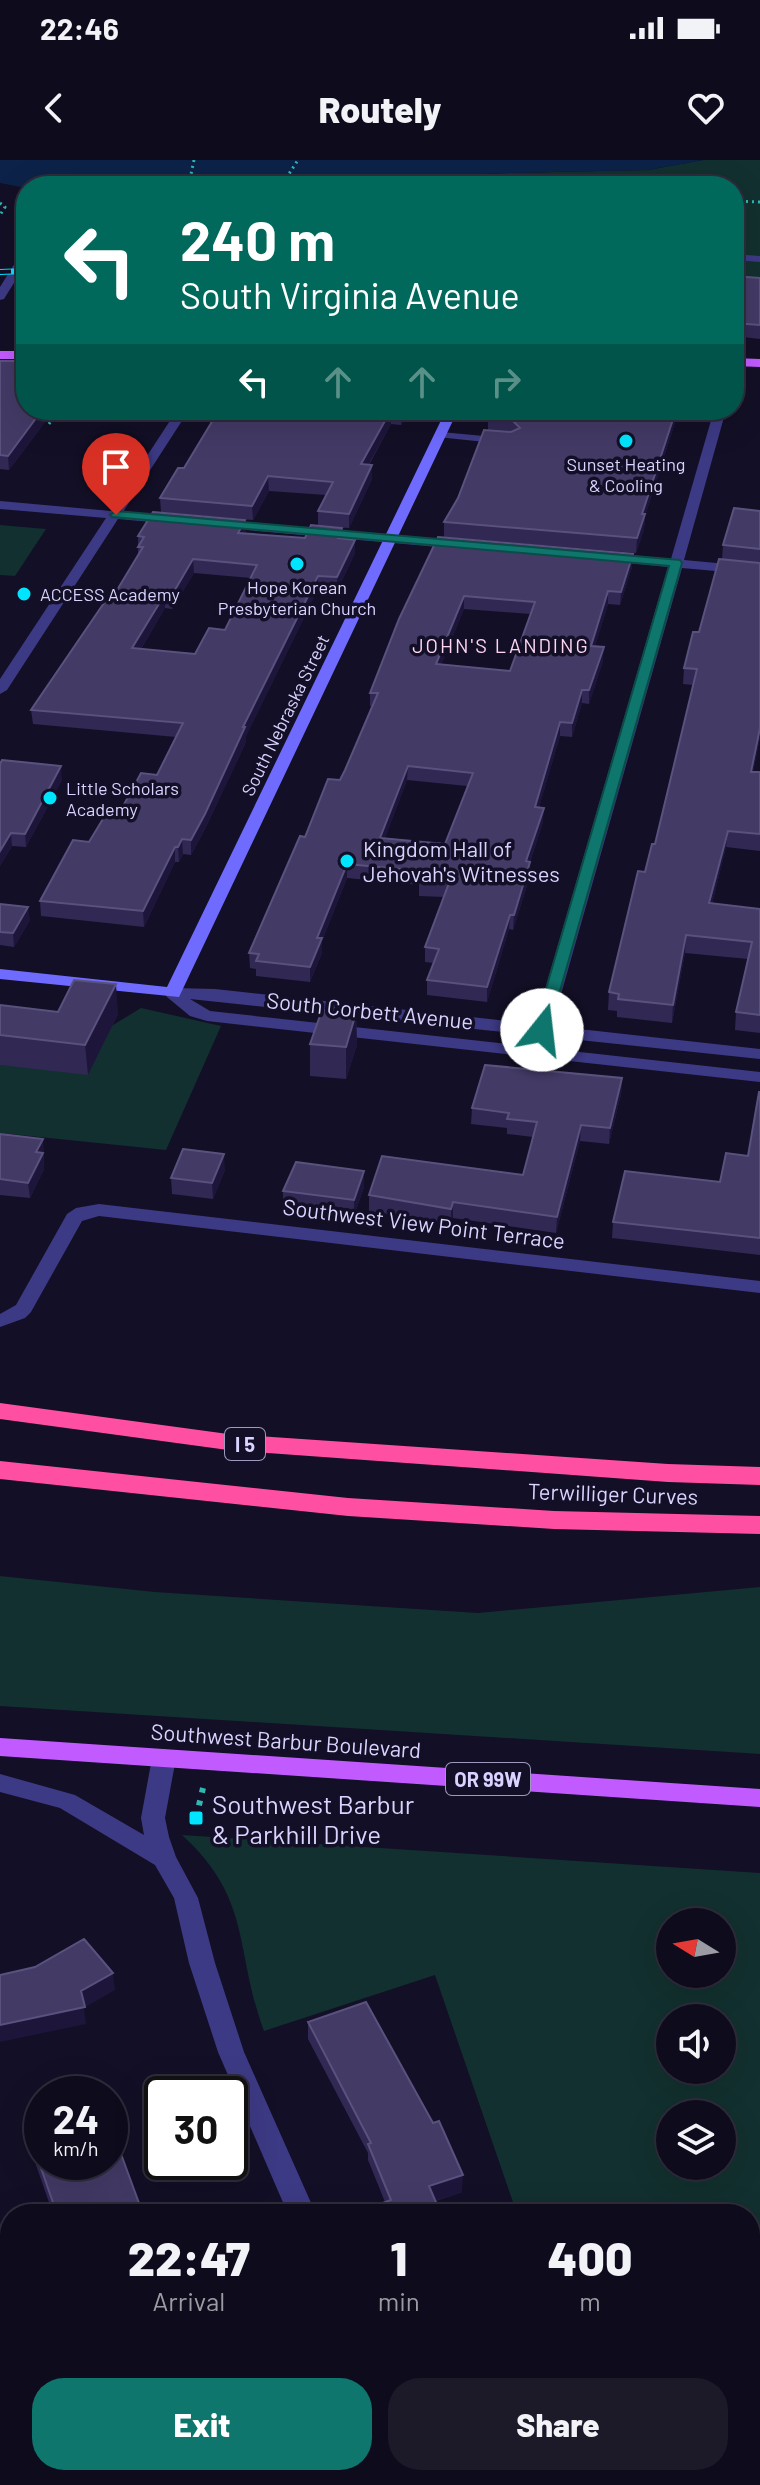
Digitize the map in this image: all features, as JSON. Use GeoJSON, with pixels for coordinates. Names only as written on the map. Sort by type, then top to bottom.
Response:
{"type":"FeatureCollection","features":[{"type":"Feature","properties":{"kind":"highway","name":"I 5"},"geometry":{"type":"LineString","coordinates":[[0,1411],[228,1442],[668,1473],[760,1476]]}},
{"type":"Feature","properties":{"kind":"highway","name":"Terwilliger Curves"},"geometry":{"type":"LineString","coordinates":[[0,1470],[348,1507],[554,1520],[760,1525]]}},
{"type":"Feature","properties":{"kind":"main road","name":"Southwest Barbur Boulevard"},"geometry":{"type":"LineString","coordinates":[[0,1747],[760,1798]]}},
{"type":"Feature","properties":{"kind":"street"},"geometry":{"type":"LineString","coordinates":[[0,297],[16,274]]}},
{"type":"Feature","properties":{"kind":"street"},"geometry":{"type":"LineString","coordinates":[[1,686],[177,420]]}},
{"type":"Feature","properties":{"kind":"street","name":"South Nebraska Street"},"geometry":{"type":"LineString","coordinates":[[173,993],[448,420]]}},
{"type":"Feature","properties":{"kind":"street"},"geometry":{"type":"LineString","coordinates":[[542,1030],[717,420]]}},
{"type":"Feature","properties":{"kind":"street"},"geometry":{"type":"LineString","coordinates":[[0,505],[478,546]]}},
{"type":"Feature","properties":{"kind":"street"},"geometry":{"type":"LineString","coordinates":[[587,555],[760,571]]}},
{"type":"Feature","properties":{"kind":"street","name":"South Corbett Avenue"},"geometry":{"type":"LineString","coordinates":[[0,974],[173,993],[215,994],[760,1054]]}},
{"type":"Feature","properties":{"kind":"street","name":"South Corbett Avenue"},"geometry":{"type":"LineString","coordinates":[[173,993],[196,1012],[207,1016],[760,1077]]}},
{"type":"Feature","properties":{"kind":"street","name":"Southwest View Point Terrace"},"geometry":{"type":"LineString","coordinates":[[5,1320],[24,1308],[66,1227],[83,1212],[119,1212],[760,1287]]}},
{"type":"Feature","properties":{"kind":"street"},"geometry":{"type":"LineString","coordinates":[[164,1758],[153,1818],[164,1858],[186,1898],[202,1963],[231,2052],[298,2204]]}},
{"type":"Feature","properties":{"kind":"street"},"geometry":{"type":"LineString","coordinates":[[0,1783],[67,1801],[164,1858]]}},
{"type":"Feature","properties":{"kind":"lane"},"geometry":{"type":"LineString","coordinates":[[441,435],[511,441]]}},
{"type":"Feature","properties":{"kind":"path"},"geometry":{"type":"LineString","coordinates":[[0,203],[5,207],[0,215]]}},
{"type":"Feature","properties":{"kind":"path"},"geometry":{"type":"LineString","coordinates":[[49,424],[52,420]]}},
{"type":"Feature","properties":{"kind":"green space"},"geometry":{"type":"Polygon","coordinates":[[[703,160],[760,160],[760,283],[744,281],[744,176],[440,176],[508,173],[648,170],[703,160]]]}},
{"type":"Feature","properties":{"kind":"green space"},"geometry":{"type":"Polygon","coordinates":[[[0,525],[46,529],[15,576],[0,575],[0,525]]]}},
{"type":"Feature","properties":{"kind":"green space"},"geometry":{"type":"Polygon","coordinates":[[[141,1008],[221,1026],[166,1150],[0,1133],[0,1051],[70,1051],[141,1008]]]}},
{"type":"Feature","properties":{"kind":"green space"},"geometry":{"type":"Polygon","coordinates":[[[0,1576],[155,1592],[478,1613],[760,1587],[760,1754],[0,1706],[0,1576]]]}},
{"type":"Feature","properties":{"kind":"green space"},"geometry":{"type":"Polygon","coordinates":[[[182,1835],[760,1873],[760,2204],[514,2204],[435,1975],[264,2031],[231,1904],[205,1859],[182,1835]]]}},
{"type":"Feature","properties":{"kind":"water"},"geometry":{"type":"Polygon","coordinates":[[[0,160],[703,160],[648,170],[440,176],[16,176],[16,186],[0,183],[0,160]]]}},
{"type":"Feature","properties":{"kind":"building"},"geometry":{"type":"Polygon","coordinates":[[[744,277],[760,278],[760,325],[744,324],[744,277]]]}},
{"type":"Feature","properties":{"kind":"building"},"geometry":{"type":"Polygon","coordinates":[[[0,361],[16,361],[16,420],[35,420],[8,456],[0,455],[0,361]]]}},
{"type":"Feature","properties":{"kind":"building"},"geometry":{"type":"Polygon","coordinates":[[[213,420],[385,420],[361,464],[372,465],[349,514],[318,511],[333,482],[268,476],[252,506],[160,498],[178,468],[184,468],[213,420]]]}},
{"type":"Feature","properties":{"kind":"building"},"geometry":{"type":"Polygon","coordinates":[[[500,420],[673,420],[637,538],[444,522],[458,498],[484,430],[511,432],[520,428],[513,421],[500,420]]]}},
{"type":"Feature","properties":{"kind":"building"},"geometry":{"type":"Polygon","coordinates":[[[734,508],[760,511],[760,549],[723,545],[734,508]]]}},
{"type":"Feature","properties":{"kind":"building"},"geometry":{"type":"Polygon","coordinates":[[[153,512],[245,520],[238,533],[305,538],[311,525],[342,528],[338,538],[355,540],[337,577],[318,576],[243,727],[205,814],[191,840],[182,839],[175,847],[143,911],[40,901],[73,840],[89,842],[109,809],[121,810],[141,773],[157,775],[183,723],[31,710],[106,600],[111,600],[143,547],[138,547],[144,537],[138,536],[153,512]],[[193,559],[172,595],[165,594],[132,648],[195,654],[209,628],[225,630],[257,565],[193,559]]]}},
{"type":"Feature","properties":{"kind":"building"},"geometry":{"type":"Polygon","coordinates":[[[438,537],[633,554],[621,592],[608,591],[591,646],[604,647],[589,690],[582,690],[572,723],[560,722],[535,807],[544,808],[526,861],[530,862],[487,987],[427,980],[439,949],[425,947],[449,883],[419,882],[421,871],[347,864],[317,938],[322,938],[310,967],[256,961],[259,954],[249,953],[300,836],[305,837],[328,779],[340,780],[345,770],[378,693],[370,693],[399,619],[438,537]],[[464,596],[436,664],[510,671],[535,602],[464,596]],[[408,766],[380,838],[445,844],[473,773],[408,766]]]}},
{"type":"Feature","properties":{"kind":"building"},"geometry":{"type":"Polygon","coordinates":[[[719,559],[760,563],[760,728],[751,772],[760,772],[760,834],[728,831],[709,903],[760,909],[760,1015],[736,1012],[752,942],[686,935],[673,1005],[618,999],[619,994],[609,992],[638,871],[645,872],[652,844],[655,844],[697,669],[684,668],[693,632],[699,632],[719,559]]]}},
{"type":"Feature","properties":{"kind":"building"},"geometry":{"type":"Polygon","coordinates":[[[2,760],[61,766],[25,834],[11,833],[0,851],[0,764],[2,760]]]}},
{"type":"Feature","properties":{"kind":"building"},"geometry":{"type":"Polygon","coordinates":[[[0,904],[28,907],[13,933],[0,932],[0,904]]]}},
{"type":"Feature","properties":{"kind":"building"},"geometry":{"type":"Polygon","coordinates":[[[74,980],[116,984],[85,1045],[0,1035],[0,1005],[58,1012],[74,980]]]}},
{"type":"Feature","properties":{"kind":"building"},"geometry":{"type":"Polygon","coordinates":[[[322,1010],[356,1013],[346,1047],[310,1044],[322,1010]]]}},
{"type":"Feature","properties":{"kind":"building"},"geometry":{"type":"Polygon","coordinates":[[[485,1065],[622,1078],[610,1128],[581,1125],[557,1217],[453,1202],[451,1209],[369,1195],[382,1156],[523,1175],[537,1122],[507,1119],[509,1113],[472,1108],[485,1065]]]}},
{"type":"Feature","properties":{"kind":"building"},"geometry":{"type":"Polygon","coordinates":[[[759,1092],[760,1238],[613,1222],[625,1171],[720,1182],[726,1153],[748,1156],[759,1092]]]}},
{"type":"Feature","properties":{"kind":"building"},"geometry":{"type":"Polygon","coordinates":[[[0,1134],[43,1139],[36,1152],[43,1153],[28,1183],[0,1179],[0,1134]]]}},
{"type":"Feature","properties":{"kind":"building"},"geometry":{"type":"Polygon","coordinates":[[[183,1149],[224,1154],[212,1183],[171,1178],[183,1149]]]}},
{"type":"Feature","properties":{"kind":"building"},"geometry":{"type":"Polygon","coordinates":[[[296,1162],[364,1171],[354,1200],[283,1191],[296,1162]]]}},
{"type":"Feature","properties":{"kind":"building"},"geometry":{"type":"Polygon","coordinates":[[[84,1939],[113,1973],[81,1991],[85,2007],[0,2025],[0,1975],[35,1967],[84,1939]]]}},
{"type":"Feature","properties":{"kind":"building"},"geometry":{"type":"Polygon","coordinates":[[[366,2002],[433,2123],[439,2121],[463,2175],[429,2186],[437,2204],[380,2204],[391,2200],[368,2144],[371,2143],[308,2022],[366,2002]]]}},
{"type":"Feature","properties":{"kind":"building"},"geometry":{"type":"Polygon","coordinates":[[[128,2173],[139,2204],[54,2204],[45,2180],[128,2180],[128,2173]]]}},
{"type":"Feature","properties":{"kind":"railway"},"geometry":{"type":"LineString","coordinates":[[0,272],[16,271]]}},
{"type":"Feature","properties":{"kind":"place","name":"Sunset Heating & Cooling"},"geometry":{"type":"Point","coordinates":[626,441]}},
{"type":"Feature","properties":{"kind":"place","name":"Hope Korean Presbyterian Church"},"geometry":{"type":"Point","coordinates":[297,564]}},
{"type":"Feature","properties":{"kind":"place","name":"ACCESS Academy"},"geometry":{"type":"Point","coordinates":[24,594]}},
{"type":"Feature","properties":{"kind":"place","name":"Little Scholars Academy"},"geometry":{"type":"Point","coordinates":[50,798]}},
{"type":"Feature","properties":{"kind":"place","name":"Kingdom Hall of Jehovah's Witnesses"},"geometry":{"type":"Point","coordinates":[347,861]}},
{"type":"Feature","properties":{"kind":"place","name":"Southwest Barbur & Parkhill Drive"},"geometry":{"type":"Point","coordinates":[196,1818]}},
{"type":"Feature","properties":{"kind":"district","name":"JOHN'S LANDING"},"geometry":{"type":"Point","coordinates":[501,645]}},
{"type":"Feature","properties":{"kind":"route"},"geometry":{"type":"LineString","coordinates":[[116,515],[676,563],[542,1030]]}}]}
